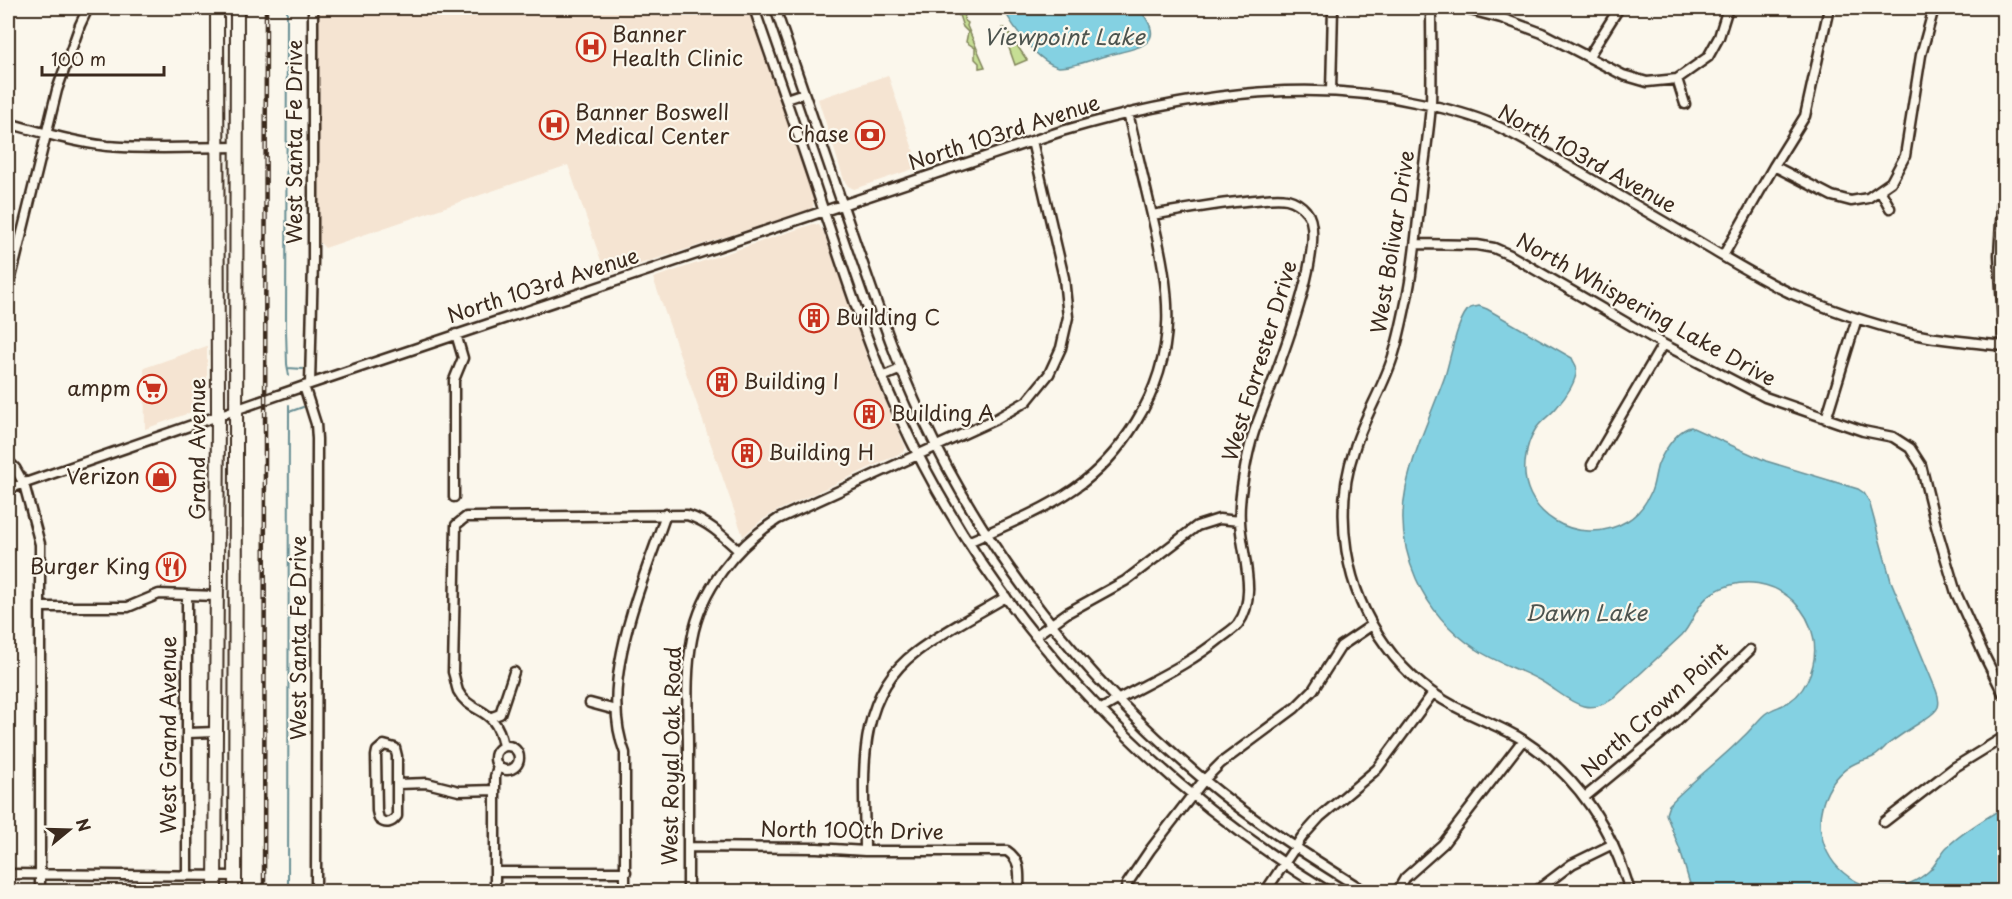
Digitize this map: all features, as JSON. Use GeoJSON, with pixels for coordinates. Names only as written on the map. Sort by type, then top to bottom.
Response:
{"type":"FeatureCollection","features":[{"type":"Feature","properties":{"kind":"highway","name":"Grand Avenue"},"geometry":{"type":"LineString","coordinates":[[215,891],[218,416],[217,8]]}},
{"type":"Feature","properties":{"kind":"highway","name":"Grand Avenue"},"geometry":{"type":"LineString","coordinates":[[235,891],[237,8]]}},
{"type":"Feature","properties":{"kind":"street"},"geometry":{"type":"LineString","coordinates":[[8,290],[64,68],[88,8]]}},
{"type":"Feature","properties":{"kind":"street","name":"West Santa Fe Drive"},"geometry":{"type":"LineString","coordinates":[[313,8],[313,261],[307,385],[317,439],[316,891]]}},
{"type":"Feature","properties":{"kind":"street"},"geometry":{"type":"LineString","coordinates":[[754,8],[882,376],[918,455],[968,542],[1035,636],[1100,710],[1136,746],[1191,795],[1249,840],[1329,891]]}},
{"type":"Feature","properties":{"kind":"street"},"geometry":{"type":"LineString","coordinates":[[775,8],[901,369],[936,446],[987,534],[1051,624],[1083,663],[1154,736],[1204,780],[1295,847],[1366,891]]}},
{"type":"Feature","properties":{"kind":"street"},"geometry":{"type":"LineString","coordinates":[[1331,91],[1333,8]]}},
{"type":"Feature","properties":{"kind":"street","name":"West Bolivar Drive"},"geometry":{"type":"LineString","coordinates":[[1431,8],[1431,105],[1408,293],[1394,354],[1354,447],[1346,483],[1345,545],[1352,578],[1360,602],[1372,625],[1400,664],[1417,681],[1465,712],[1522,740],[1560,770],[1585,797],[1613,844],[1630,891]]}},
{"type":"Feature","properties":{"kind":"street"},"geometry":{"type":"LineString","coordinates":[[1462,8],[1501,18],[1542,33],[1623,75],[1647,82],[1677,79],[1708,57],[1719,37],[1728,8]]}},
{"type":"Feature","properties":{"kind":"street"},"geometry":{"type":"LineString","coordinates":[[1589,56],[1619,8]]}},
{"type":"Feature","properties":{"kind":"street"},"geometry":{"type":"LineString","coordinates":[[1723,256],[1805,116],[1829,8]]}},
{"type":"Feature","properties":{"kind":"street"},"geometry":{"type":"LineString","coordinates":[[1774,166],[1832,196],[1851,201],[1868,198],[1891,182],[1905,156],[1921,55],[1934,8]]}},
{"type":"Feature","properties":{"kind":"street"},"geometry":{"type":"LineString","coordinates":[[1677,79],[1685,104]]}},
{"type":"Feature","properties":{"kind":"street","name":"North 103rd Avenue"},"geometry":{"type":"LineString","coordinates":[[8,489],[456,334],[1103,118],[1226,95],[1331,91],[1390,96],[1470,116],[1511,134],[1790,292],[1857,318],[1929,337],[2004,344]]}},
{"type":"Feature","properties":{"kind":"street"},"geometry":{"type":"LineString","coordinates":[[786,99],[804,93]]}},
{"type":"Feature","properties":{"kind":"street"},"geometry":{"type":"LineString","coordinates":[[968,542],[1048,505],[1086,480],[1120,446],[1144,408],[1161,366],[1168,326],[1165,272],[1128,112]]}},
{"type":"Feature","properties":{"kind":"street"},"geometry":{"type":"LineString","coordinates":[[8,123],[87,143],[122,147],[237,147]]}},
{"type":"Feature","properties":{"kind":"street","name":"West Royal Oak Road"},"geometry":{"type":"LineString","coordinates":[[687,891],[688,683],[692,639],[699,613],[723,571],[739,551],[762,530],[786,515],[996,419],[1027,400],[1049,374],[1061,348],[1068,317],[1064,278],[1032,141]]}},
{"type":"Feature","properties":{"kind":"street"},"geometry":{"type":"LineString","coordinates":[[2004,173],[1999,255],[2004,344]]}},
{"type":"Feature","properties":{"kind":"street"},"geometry":{"type":"LineString","coordinates":[[1880,190],[1890,208]]}},
{"type":"Feature","properties":{"kind":"street","name":"West Forrester Drive"},"geometry":{"type":"LineString","coordinates":[[1100,710],[1188,663],[1238,624],[1247,604],[1247,559],[1240,521],[1244,478],[1253,436],[1292,329],[1308,267],[1313,225],[1308,213],[1298,203],[1287,199],[1246,201],[1152,216]]}},
{"type":"Feature","properties":{"kind":"street","name":"North Whispering Lake Drive"},"geometry":{"type":"LineString","coordinates":[[1415,244],[1477,245],[1502,251],[1663,344],[1765,397],[1863,431],[1893,437],[1910,448],[1921,465],[1956,593],[2004,695]]}},
{"type":"Feature","properties":{"kind":"street"},"geometry":{"type":"LineString","coordinates":[[1826,419],[1857,318]]}},
{"type":"Feature","properties":{"kind":"street"},"geometry":{"type":"LineString","coordinates":[[454,497],[454,380],[463,358],[456,334]]}},
{"type":"Feature","properties":{"kind":"street"},"geometry":{"type":"LineString","coordinates":[[1592,465],[1663,344]]}},
{"type":"Feature","properties":{"kind":"street"},"geometry":{"type":"LineString","coordinates":[[882,376],[901,369]]}},
{"type":"Feature","properties":{"kind":"street"},"geometry":{"type":"LineString","coordinates":[[8,461],[24,484],[40,544],[40,891]]}},
{"type":"Feature","properties":{"kind":"street"},"geometry":{"type":"LineString","coordinates":[[625,891],[625,753],[618,736],[616,710],[621,651],[666,514]]}},
{"type":"Feature","properties":{"kind":"street"},"geometry":{"type":"LineString","coordinates":[[503,746],[501,731],[492,717],[459,693],[453,672],[456,525],[466,517],[687,515],[714,527],[739,551]]}},
{"type":"Feature","properties":{"kind":"street"},"geometry":{"type":"LineString","coordinates":[[1035,636],[1051,624],[1125,581],[1197,526],[1219,519],[1240,521]]}},
{"type":"Feature","properties":{"kind":"street"},"geometry":{"type":"LineString","coordinates":[[40,608],[128,607],[159,594],[216,596]]}},
{"type":"Feature","properties":{"kind":"street","name":"West Grand Avenue"},"geometry":{"type":"LineString","coordinates":[[187,595],[187,876]]}},
{"type":"Feature","properties":{"kind":"street"},"geometry":{"type":"LineString","coordinates":[[865,851],[867,732],[880,695],[898,668],[915,652],[1006,597]]}},
{"type":"Feature","properties":{"kind":"street"},"geometry":{"type":"LineString","coordinates":[[1125,891],[1127,884],[1150,850],[1204,780],[1221,763],[1295,708],[1313,690],[1341,646],[1372,625]]}},
{"type":"Feature","properties":{"kind":"street","name":"North Crown Point"},"geometry":{"type":"LineString","coordinates":[[1585,797],[1671,726],[1750,650]]}},
{"type":"Feature","properties":{"kind":"street"},"geometry":{"type":"LineString","coordinates":[[492,717],[500,714],[514,672]]}},
{"type":"Feature","properties":{"kind":"street"},"geometry":{"type":"LineString","coordinates":[[1264,891],[1295,847],[1320,817],[1377,769],[1433,693]]}},
{"type":"Feature","properties":{"kind":"street"},"geometry":{"type":"LineString","coordinates":[[590,703],[616,710]]}},
{"type":"Feature","properties":{"kind":"street"},"geometry":{"type":"LineString","coordinates":[[188,733],[216,732]]}},
{"type":"Feature","properties":{"kind":"street"},"geometry":{"type":"LineString","coordinates":[[1884,822],[1955,767],[2004,737]]}},
{"type":"Feature","properties":{"kind":"street"},"geometry":{"type":"LineString","coordinates":[[1397,891],[1405,878],[1443,844],[1522,740]]}},
{"type":"Feature","properties":{"kind":"street"},"geometry":{"type":"LineString","coordinates":[[391,745],[397,751],[398,784],[397,816],[391,822],[382,822],[376,811],[376,756],[380,747],[391,745]]}},
{"type":"Feature","properties":{"kind":"street"},"geometry":{"type":"LineString","coordinates":[[495,891],[495,777],[498,766],[495,754],[503,746]]}},
{"type":"Feature","properties":{"kind":"street"},"geometry":{"type":"LineString","coordinates":[[498,766],[509,770],[518,763],[519,755],[515,748],[503,746]]}},
{"type":"Feature","properties":{"kind":"street"},"geometry":{"type":"LineString","coordinates":[[398,784],[427,783],[459,791],[495,790]]}},
{"type":"Feature","properties":{"kind":"street"},"geometry":{"type":"LineString","coordinates":[[1535,891],[1572,864],[1613,844]]}},
{"type":"Feature","properties":{"kind":"street","name":"North 100th Drive"},"geometry":{"type":"LineString","coordinates":[[688,847],[1007,851],[1015,856],[1019,865],[1019,891]]}},
{"type":"Feature","properties":{"kind":"street"},"geometry":{"type":"LineString","coordinates":[[495,872],[626,872]]}},
{"type":"Feature","properties":{"kind":"street"},"geometry":{"type":"LineString","coordinates":[[8,874],[236,876]]}},
{"type":"Feature","properties":{"kind":"shaded area","name":"Banner Boswell Medical Center"},"geometry":{"type":"Polygon","coordinates":[[[319,8],[749,8],[814,199],[813,207],[606,275],[568,165],[325,248],[319,242],[319,8]]]}},
{"type":"Feature","properties":{"kind":"shaded area"},"geometry":{"type":"Polygon","coordinates":[[[888,75],[919,167],[854,189],[844,180],[818,99],[888,75]]]}},
{"type":"Feature","properties":{"kind":"shaded area"},"geometry":{"type":"Polygon","coordinates":[[[813,224],[819,225],[824,233],[870,365],[906,448],[903,452],[777,511],[743,536],[653,278],[813,224]]]}},
{"type":"Feature","properties":{"kind":"shaded area"},"geometry":{"type":"Polygon","coordinates":[[[207,346],[205,405],[200,409],[145,429],[144,368],[207,346]]]}},
{"type":"Feature","properties":{"kind":"green space"},"geometry":{"type":"Polygon","coordinates":[[[954,8],[962,8],[965,14],[964,20],[968,23],[967,26],[985,67],[979,68],[979,63],[975,59],[975,48],[966,42],[968,32],[963,27],[957,9],[954,8]]]}},
{"type":"Feature","properties":{"kind":"green space"},"geometry":{"type":"Polygon","coordinates":[[[1002,28],[1005,28],[1027,60],[1015,65],[1002,28]]]}},
{"type":"Feature","properties":{"kind":"water","name":"Viewpoint Lake"},"geometry":{"type":"Polygon","coordinates":[[[1003,8],[1138,8],[1148,21],[1151,30],[1150,38],[1138,47],[1076,65],[1059,67],[1034,51],[1019,34],[1003,8]]]}},
{"type":"Feature","properties":{"kind":"water","name":"Dawn Lake"},"geometry":{"type":"Polygon","coordinates":[[[1479,306],[1572,358],[1576,366],[1571,388],[1564,399],[1537,427],[1526,453],[1525,476],[1530,494],[1540,509],[1554,521],[1571,528],[1589,531],[1608,529],[1631,519],[1648,498],[1664,452],[1674,438],[1691,427],[1766,461],[1858,489],[1864,493],[1869,501],[1891,581],[1937,692],[1939,705],[1930,716],[1887,745],[1875,756],[1847,768],[1833,783],[1821,812],[1820,822],[1824,845],[1838,868],[1849,877],[1879,888],[1901,886],[1920,878],[1932,868],[1945,849],[1955,840],[2004,807],[2004,891],[1692,891],[1666,814],[1669,805],[1734,746],[1765,714],[1797,696],[1807,681],[1814,659],[1813,637],[1806,618],[1794,602],[1777,590],[1758,584],[1736,584],[1714,592],[1699,607],[1682,635],[1614,698],[1594,707],[1576,703],[1541,681],[1484,654],[1457,635],[1441,618],[1416,579],[1408,557],[1403,512],[1406,488],[1414,459],[1445,376],[1458,329],[1466,312],[1470,308],[1479,306]]]}},
{"type":"Feature","properties":{"kind":"waterway"},"geometry":{"type":"LineString","coordinates":[[287,8],[286,330],[289,376]]}},
{"type":"Feature","properties":{"kind":"waterway"},"geometry":{"type":"LineString","coordinates":[[288,368],[303,369]]}},
{"type":"Feature","properties":{"kind":"waterway"},"geometry":{"type":"LineString","coordinates":[[288,892],[289,405]]}},
{"type":"Feature","properties":{"kind":"waterway"},"geometry":{"type":"LineString","coordinates":[[289,412],[303,407]]}},
{"type":"Feature","properties":{"kind":"railway"},"geometry":{"type":"LineString","coordinates":[[264,892],[266,8]]}},
{"type":"Feature","properties":{"kind":"place","name":"Banner Health Clinic"},"geometry":{"type":"Point","coordinates":[591,47]}},
{"type":"Feature","properties":{"kind":"place","name":"Banner Boswell Medical Center"},"geometry":{"type":"Point","coordinates":[554,125]}},
{"type":"Feature","properties":{"kind":"place","name":"Chase"},"geometry":{"type":"Point","coordinates":[870,135]}},
{"type":"Feature","properties":{"kind":"place","name":"Building C"},"geometry":{"type":"Point","coordinates":[814,318]}},
{"type":"Feature","properties":{"kind":"place","name":"Building I"},"geometry":{"type":"Point","coordinates":[722,382]}},
{"type":"Feature","properties":{"kind":"place","name":"ampm"},"geometry":{"type":"Point","coordinates":[152,389]}},
{"type":"Feature","properties":{"kind":"place","name":"Building A"},"geometry":{"type":"Point","coordinates":[869,414]}},
{"type":"Feature","properties":{"kind":"place","name":"Building H"},"geometry":{"type":"Point","coordinates":[747,453]}},
{"type":"Feature","properties":{"kind":"place","name":"Verizon"},"geometry":{"type":"Point","coordinates":[161,477]}},
{"type":"Feature","properties":{"kind":"place","name":"Burger King"},"geometry":{"type":"Point","coordinates":[171,567]}}]}
